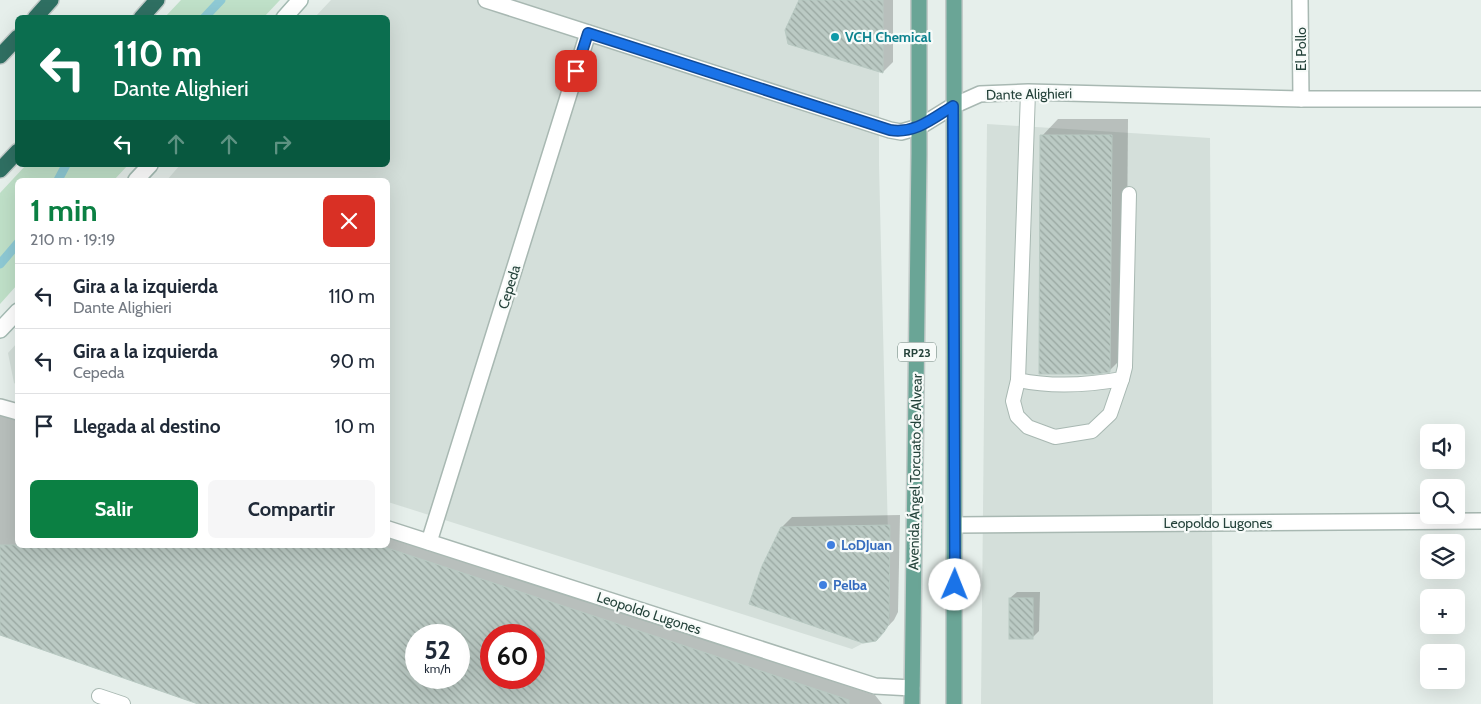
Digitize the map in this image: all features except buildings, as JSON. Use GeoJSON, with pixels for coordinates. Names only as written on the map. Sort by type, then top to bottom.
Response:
{"type":"FeatureCollection","features":[{"type":"Feature","properties":{"kind":"highway"},"geometry":{"type":"LineString","coordinates":[[38,15],[51,0]]}},
{"type":"Feature","properties":{"kind":"highway"},"geometry":{"type":"LineString","coordinates":[[144,15],[158,0]]}},
{"type":"Feature","properties":{"kind":"highway"},"geometry":{"type":"LineString","coordinates":[[0,56],[15,40]]}},
{"type":"Feature","properties":{"kind":"highway"},"geometry":{"type":"LineString","coordinates":[[0,170],[15,154]]}},
{"type":"Feature","properties":{"kind":"main road","name":"Avenida Ángel Torcuato de Alvear"},"geometry":{"type":"LineString","coordinates":[[912,704],[920,127],[919,0]]}},
{"type":"Feature","properties":{"kind":"main road","name":"RP23"},"geometry":{"type":"LineString","coordinates":[[954,0],[956,525],[954,704]]}},
{"type":"Feature","properties":{"kind":"street"},"geometry":{"type":"LineString","coordinates":[[287,15],[300,0]]}},
{"type":"Feature","properties":{"kind":"street","name":"Dante Alighieri"},"geometry":{"type":"LineString","coordinates":[[486,0],[890,130],[902,132],[920,127],[953,106],[980,94],[1028,92],[1301,98],[1481,99]]}},
{"type":"Feature","properties":{"kind":"street","name":"El Pollo"},"geometry":{"type":"LineString","coordinates":[[1300,0],[1301,98]]}},
{"type":"Feature","properties":{"kind":"street","name":"Cepeda"},"geometry":{"type":"LineString","coordinates":[[429,542],[588,33]]}},
{"type":"Feature","properties":{"kind":"street"},"geometry":{"type":"LineString","coordinates":[[138,178],[148,167]]}},
{"type":"Feature","properties":{"kind":"street"},"geometry":{"type":"LineString","coordinates":[[0,330],[15,314]]}},
{"type":"Feature","properties":{"kind":"street"},"geometry":{"type":"LineString","coordinates":[[0,407],[15,411]]}},
{"type":"Feature","properties":{"kind":"street","name":"Leopoldo Lugones"},"geometry":{"type":"LineString","coordinates":[[956,525],[1481,521]]}},
{"type":"Feature","properties":{"kind":"street","name":"Leopoldo Lugones"},"geometry":{"type":"LineString","coordinates":[[390,530],[875,686],[912,688]]}},
{"type":"Feature","properties":{"kind":"lane"},"geometry":{"type":"LineString","coordinates":[[1028,92],[1018,380],[1013,401],[1017,416],[1028,427],[1055,437],[1092,430],[1110,414],[1122,379],[1125,367],[1129,194]]}},
{"type":"Feature","properties":{"kind":"lane"},"geometry":{"type":"LineString","coordinates":[[1018,380],[1040,384],[1107,382],[1122,379]]}},
{"type":"Feature","properties":{"kind":"lane"},"geometry":{"type":"LineString","coordinates":[[99,696],[123,704]]}},
{"type":"Feature","properties":{"kind":"shaded area"},"geometry":{"type":"Polygon","coordinates":[[[331,0],[879,0],[879,165],[890,618],[881,634],[852,649],[390,503],[390,178],[169,178],[178,167],[390,167],[390,15],[317,15],[331,0]]]}},
{"type":"Feature","properties":{"kind":"shaded area"},"geometry":{"type":"Polygon","coordinates":[[[987,124],[1210,138],[1213,704],[981,704],[987,124]]]}},
{"type":"Feature","properties":{"kind":"shaded area"},"geometry":{"type":"Polygon","coordinates":[[[15,345],[15,384],[14,383],[8,353],[15,345]]]}},
{"type":"Feature","properties":{"kind":"green space"},"geometry":{"type":"Polygon","coordinates":[[[181,0],[280,0],[266,15],[167,15],[181,0]]]}},
{"type":"Feature","properties":{"kind":"green space"},"geometry":{"type":"Polygon","coordinates":[[[24,167],[126,167],[116,178],[15,178],[15,287],[0,304],[0,193],[24,167]]]}},
{"type":"Feature","properties":{"kind":"waterway"},"geometry":{"type":"LineString","coordinates":[[207,15],[221,0]]}},
{"type":"Feature","properties":{"kind":"waterway"},"geometry":{"type":"LineString","coordinates":[[59,178],[65,167]]}},
{"type":"Feature","properties":{"kind":"waterway"},"geometry":{"type":"LineString","coordinates":[[0,264],[15,246]]}},
{"type":"Feature","properties":{"kind":"place","name":"VCH Chemical"},"geometry":{"type":"Point","coordinates":[835,37]}},
{"type":"Feature","properties":{"kind":"place","name":"LoDJuan"},"geometry":{"type":"Point","coordinates":[831,545]}},
{"type":"Feature","properties":{"kind":"place","name":"Pelba"},"geometry":{"type":"Point","coordinates":[823,585]}},
{"type":"Feature","properties":{"kind":"route"},"geometry":{"type":"LineString","coordinates":[[576,71],[588,33],[890,130],[902,132],[920,127],[953,106],[955,585]]}}]}
